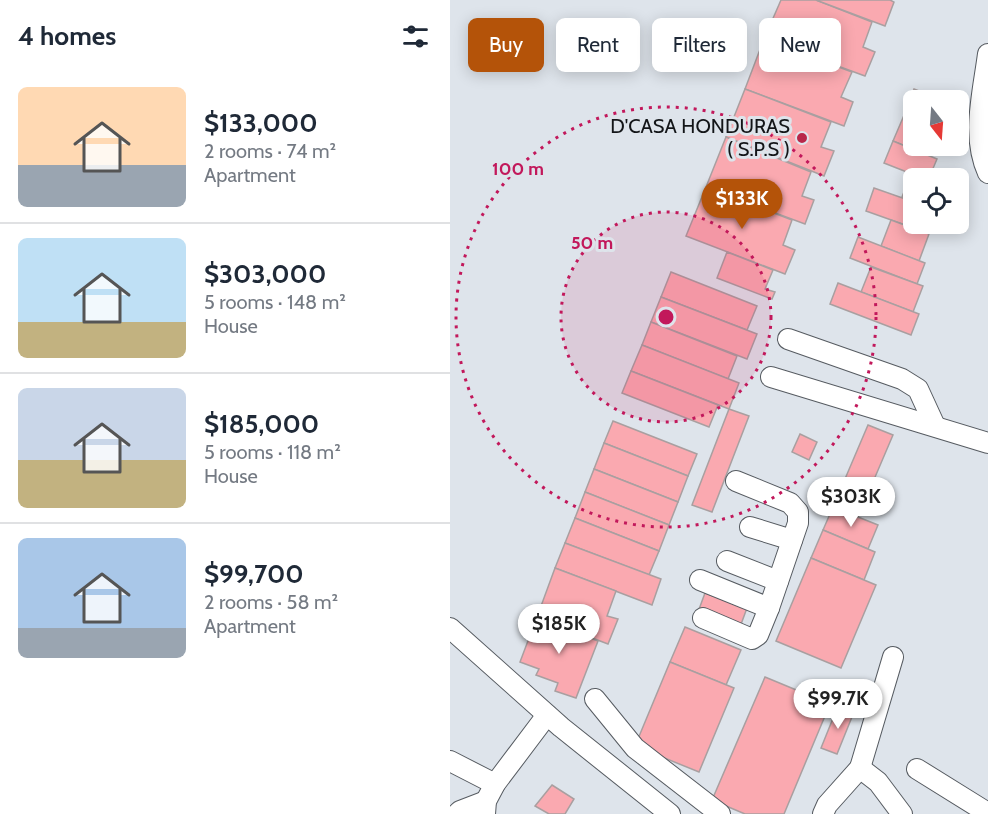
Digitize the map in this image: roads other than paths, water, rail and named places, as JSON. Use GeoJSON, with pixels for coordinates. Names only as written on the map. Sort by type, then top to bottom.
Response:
{"type":"FeatureCollection","features":[{"type":"Feature","properties":{"kind":"street"},"geometry":{"type":"LineString","coordinates":[[988,54],[978,136],[981,156],[988,173]]}},
{"type":"Feature","properties":{"kind":"street"},"geometry":{"type":"LineString","coordinates":[[788,339],[902,379],[918,389],[935,426]]}},
{"type":"Feature","properties":{"kind":"street"},"geometry":{"type":"LineString","coordinates":[[771,377],[988,443]]}},
{"type":"Feature","properties":{"kind":"street"},"geometry":{"type":"LineString","coordinates":[[703,618],[752,639],[758,635],[798,523],[798,512],[790,503],[736,481]]}},
{"type":"Feature","properties":{"kind":"street"},"geometry":{"type":"LineString","coordinates":[[750,527],[792,540]]}},
{"type":"Feature","properties":{"kind":"street"},"geometry":{"type":"LineString","coordinates":[[727,561],[778,581]]}},
{"type":"Feature","properties":{"kind":"street"},"geometry":{"type":"LineString","coordinates":[[700,580],[769,609]]}},
{"type":"Feature","properties":{"kind":"street"},"geometry":{"type":"LineString","coordinates":[[450,628],[548,715],[670,814]]}},
{"type":"Feature","properties":{"kind":"street"},"geometry":{"type":"LineString","coordinates":[[823,814],[827,805],[860,768],[893,657]]}},
{"type":"Feature","properties":{"kind":"street"},"geometry":{"type":"LineString","coordinates":[[595,699],[635,748],[720,814]]}},
{"type":"Feature","properties":{"kind":"street"},"geometry":{"type":"LineString","coordinates":[[457,814],[489,800],[548,715]]}},
{"type":"Feature","properties":{"kind":"street"},"geometry":{"type":"LineString","coordinates":[[450,761],[489,800]]}},
{"type":"Feature","properties":{"kind":"street"},"geometry":{"type":"LineString","coordinates":[[860,768],[878,782],[902,814]]}},
{"type":"Feature","properties":{"kind":"street"},"geometry":{"type":"LineString","coordinates":[[917,769],[984,809]]}},
{"type":"Feature","properties":{"kind":"place","name":"D'CASA HONDURAS ( S.P.S )"},"geometry":{"type":"Point","coordinates":[802,138]}}]}
